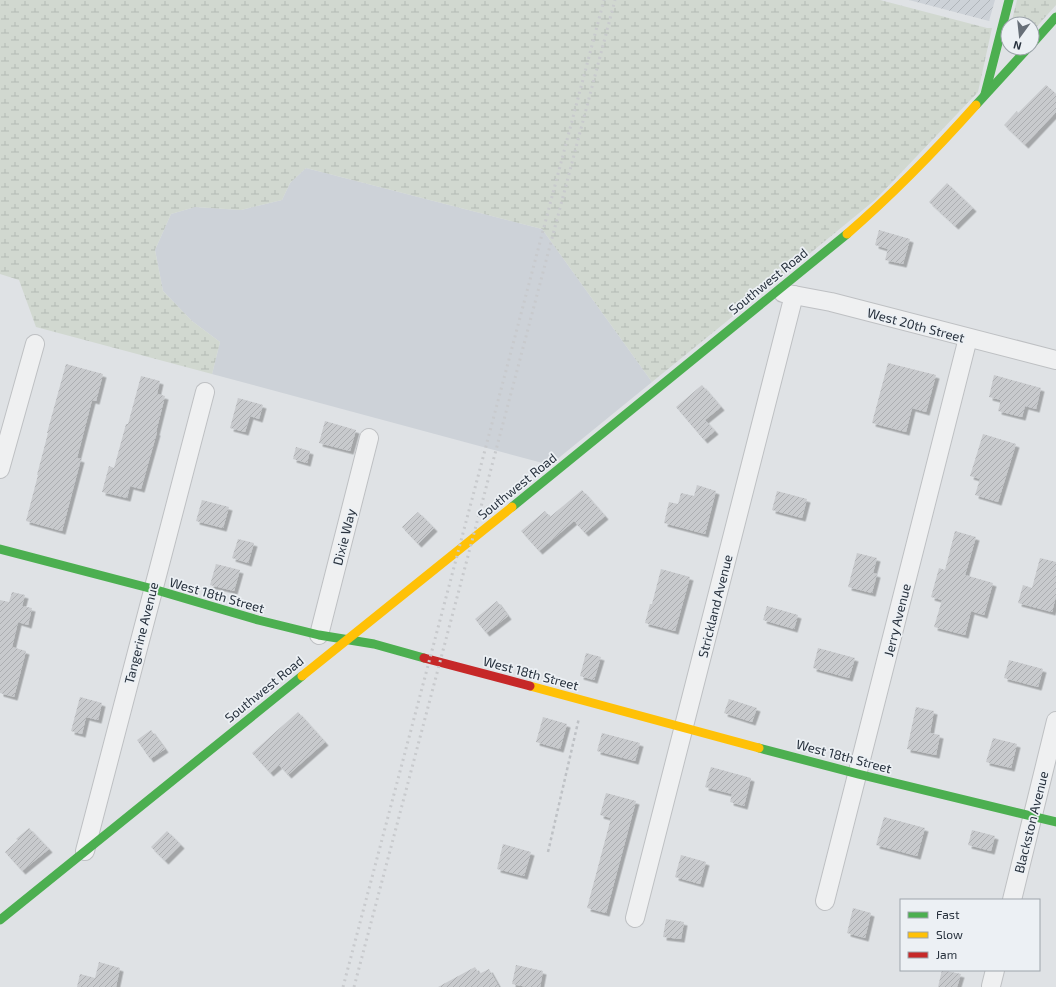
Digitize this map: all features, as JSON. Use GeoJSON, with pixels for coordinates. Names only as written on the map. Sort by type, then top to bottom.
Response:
{"type":"FeatureCollection","features":[{"type":"Feature","properties":{"kind":"street"},"geometry":{"type":"LineString","coordinates":[[984,98],[1009,0]]}},
{"type":"Feature","properties":{"kind":"street"},"geometry":{"type":"LineString","coordinates":[[1040,35],[1056,17]]}},
{"type":"Feature","properties":{"kind":"street","name":"Southwest Road"},"geometry":{"type":"LineString","coordinates":[[0,920],[459,550],[879,206],[931,155],[1021,56]]}},
{"type":"Feature","properties":{"kind":"street","name":"West 20th Street"},"geometry":{"type":"LineString","coordinates":[[776,291],[831,302],[1056,360]]}},
{"type":"Feature","properties":{"kind":"street","name":"Strickland Avenue"},"geometry":{"type":"LineString","coordinates":[[635,918],[794,295]]}},
{"type":"Feature","properties":{"kind":"street","name":"Jerry Avenue"},"geometry":{"type":"LineString","coordinates":[[825,901],[968,338]]}},
{"type":"Feature","properties":{"kind":"street"},"geometry":{"type":"LineString","coordinates":[[0,469],[36,344]]}},
{"type":"Feature","properties":{"kind":"street","name":"Tangerine Avenue"},"geometry":{"type":"LineString","coordinates":[[85,852],[205,392]]}},
{"type":"Feature","properties":{"kind":"street","name":"Dixie Way"},"geometry":{"type":"LineString","coordinates":[[319,635],[369,438]]}},
{"type":"Feature","properties":{"kind":"street","name":"West 18th Street"},"geometry":{"type":"LineString","coordinates":[[0,549],[258,620],[319,635],[374,644],[858,774],[1056,822]]}},
{"type":"Feature","properties":{"kind":"street","name":"Blackston Avenue"},"geometry":{"type":"LineString","coordinates":[[1012,899],[1056,721]]}},
{"type":"Feature","properties":{"kind":"path"},"geometry":{"type":"LineString","coordinates":[[548,852],[584,700]]}},
{"type":"Feature","properties":{"kind":"shaded area"},"geometry":{"type":"Polygon","coordinates":[[[909,0],[995,0],[989,21],[909,0]]]}},
{"type":"Feature","properties":{"kind":"shaded area"},"geometry":{"type":"Polygon","coordinates":[[[306,168],[542,229],[652,382],[550,465],[212,374],[220,342],[192,321],[163,291],[155,250],[171,214],[195,207],[241,210],[282,200],[290,183],[306,168]]]}},
{"type":"Feature","properties":{"kind":"green space"},"geometry":{"type":"Polygon","coordinates":[[[0,0],[880,0],[987,28],[992,28],[978,92],[875,200],[775,282],[771,281],[769,287],[652,382],[542,229],[306,168],[290,183],[282,200],[241,210],[195,207],[171,214],[155,250],[163,291],[192,321],[220,342],[212,374],[36,327],[19,280],[0,274],[0,0]]]}},
{"type":"Feature","properties":{"kind":"green space"},"geometry":{"type":"Polygon","coordinates":[[[1017,0],[1056,0],[1056,5],[1040,23],[1040,16],[1013,16],[1017,0]]]}},
{"type":"Feature","properties":{"kind":"building"},"geometry":{"type":"Polygon","coordinates":[[[1046,85],[1056,94],[1056,112],[1025,145],[1004,125],[1046,85]]]}},
{"type":"Feature","properties":{"kind":"building"},"geometry":{"type":"Polygon","coordinates":[[[947,183],[973,208],[955,226],[929,202],[947,183]]]}},
{"type":"Feature","properties":{"kind":"building"},"geometry":{"type":"Polygon","coordinates":[[[879,230],[910,239],[903,264],[885,260],[888,249],[875,245],[879,230]]]}},
{"type":"Feature","properties":{"kind":"building"},"geometry":{"type":"Polygon","coordinates":[[[888,363],[936,375],[926,412],[912,408],[906,432],[872,423],[888,363]]]}},
{"type":"Feature","properties":{"kind":"building"},"geometry":{"type":"Polygon","coordinates":[[[66,364],[103,374],[96,401],[92,400],[77,458],[81,459],[62,531],[26,521],[47,433],[66,364]]]}},
{"type":"Feature","properties":{"kind":"building"},"geometry":{"type":"Polygon","coordinates":[[[994,375],[1041,388],[1036,409],[1025,406],[1022,417],[998,411],[1001,400],[989,397],[994,375]]]}},
{"type":"Feature","properties":{"kind":"building"},"geometry":{"type":"Polygon","coordinates":[[[141,376],[160,381],[157,394],[165,396],[157,432],[141,489],[130,486],[127,498],[102,492],[109,466],[114,468],[141,376]]]}},
{"type":"Feature","properties":{"kind":"building"},"geometry":{"type":"Polygon","coordinates":[[[702,385],[721,407],[705,420],[715,431],[704,440],[676,407],[702,385]]]}},
{"type":"Feature","properties":{"kind":"building"},"geometry":{"type":"Polygon","coordinates":[[[238,398],[263,405],[259,419],[250,416],[245,432],[230,428],[238,398]]]}},
{"type":"Feature","properties":{"kind":"building"},"geometry":{"type":"Polygon","coordinates":[[[325,421],[356,430],[350,451],[319,443],[325,421]]]}},
{"type":"Feature","properties":{"kind":"building"},"geometry":{"type":"Polygon","coordinates":[[[983,434],[1016,444],[998,502],[975,495],[980,479],[970,476],[983,434]]]}},
{"type":"Feature","properties":{"kind":"building"},"geometry":{"type":"Polygon","coordinates":[[[296,447],[310,451],[307,463],[293,459],[296,447]]]}},
{"type":"Feature","properties":{"kind":"building"},"geometry":{"type":"Polygon","coordinates":[[[697,485],[716,491],[705,534],[664,523],[669,502],[678,504],[681,493],[694,496],[697,485]]]}},
{"type":"Feature","properties":{"kind":"building"},"geometry":{"type":"Polygon","coordinates":[[[582,490],[605,516],[585,533],[574,521],[539,551],[521,531],[545,511],[550,517],[582,490]]]}},
{"type":"Feature","properties":{"kind":"building"},"geometry":{"type":"Polygon","coordinates":[[[777,491],[807,499],[802,518],[772,510],[777,491]]]}},
{"type":"Feature","properties":{"kind":"building"},"geometry":{"type":"Polygon","coordinates":[[[202,500],[229,507],[223,528],[196,521],[202,500]]]}},
{"type":"Feature","properties":{"kind":"building"},"geometry":{"type":"Polygon","coordinates":[[[418,512],[434,528],[418,544],[402,527],[418,512]]]}},
{"type":"Feature","properties":{"kind":"building"},"geometry":{"type":"Polygon","coordinates":[[[955,531],[976,537],[965,575],[993,583],[984,615],[971,611],[965,635],[934,627],[942,600],[931,597],[939,568],[945,570],[955,531]]]}},
{"type":"Feature","properties":{"kind":"building"},"geometry":{"type":"Polygon","coordinates":[[[238,539],[254,543],[248,563],[232,558],[238,539]]]}},
{"type":"Feature","properties":{"kind":"building"},"geometry":{"type":"Polygon","coordinates":[[[857,553],[877,558],[873,573],[877,574],[872,593],[848,587],[857,553]]]}},
{"type":"Feature","properties":{"kind":"building"},"geometry":{"type":"Polygon","coordinates":[[[1040,558],[1056,562],[1056,596],[1052,612],[1018,603],[1023,585],[1032,588],[1040,558]]]}},
{"type":"Feature","properties":{"kind":"building"},"geometry":{"type":"Polygon","coordinates":[[[216,564],[240,570],[234,591],[210,585],[216,564]]]}},
{"type":"Feature","properties":{"kind":"building"},"geometry":{"type":"Polygon","coordinates":[[[661,569],[690,577],[675,631],[645,623],[650,604],[652,604],[661,569]]]}},
{"type":"Feature","properties":{"kind":"building"},"geometry":{"type":"Polygon","coordinates":[[[12,592],[25,595],[22,606],[32,608],[28,625],[18,622],[12,647],[26,651],[14,697],[0,693],[0,600],[9,602],[12,592]]]}},
{"type":"Feature","properties":{"kind":"building"},"geometry":{"type":"Polygon","coordinates":[[[497,601],[508,616],[486,633],[475,619],[497,601]]]}},
{"type":"Feature","properties":{"kind":"building"},"geometry":{"type":"Polygon","coordinates":[[[767,606],[798,615],[794,629],[763,620],[767,606]]]}},
{"type":"Feature","properties":{"kind":"building"},"geometry":{"type":"Polygon","coordinates":[[[818,648],[855,658],[849,678],[813,668],[818,648]]]}},
{"type":"Feature","properties":{"kind":"building"},"geometry":{"type":"Polygon","coordinates":[[[586,653],[601,657],[594,680],[580,676],[586,653]]]}},
{"type":"Feature","properties":{"kind":"building"},"geometry":{"type":"Polygon","coordinates":[[[1009,660],[1043,669],[1038,687],[1004,678],[1009,660]]]}},
{"type":"Feature","properties":{"kind":"building"},"geometry":{"type":"Polygon","coordinates":[[[80,697],[102,703],[98,720],[86,717],[82,734],[71,731],[80,697]]]}},
{"type":"Feature","properties":{"kind":"building"},"geometry":{"type":"Polygon","coordinates":[[[729,699],[757,708],[752,722],[724,713],[729,699]]]}},
{"type":"Feature","properties":{"kind":"building"},"geometry":{"type":"Polygon","coordinates":[[[916,707],[934,711],[930,733],[940,735],[936,755],[907,749],[916,707]]]}},
{"type":"Feature","properties":{"kind":"building"},"geometry":{"type":"Polygon","coordinates":[[[298,712],[325,742],[288,775],[279,765],[270,773],[252,753],[298,712]]]}},
{"type":"Feature","properties":{"kind":"building"},"geometry":{"type":"Polygon","coordinates":[[[543,717],[567,724],[560,749],[536,742],[543,717]]]}},
{"type":"Feature","properties":{"kind":"building"},"geometry":{"type":"Polygon","coordinates":[[[151,730],[165,749],[150,759],[137,740],[151,730]]]}},
{"type":"Feature","properties":{"kind":"building"},"geometry":{"type":"Polygon","coordinates":[[[602,733],[640,743],[635,761],[597,751],[602,733]]]}},
{"type":"Feature","properties":{"kind":"building"},"geometry":{"type":"Polygon","coordinates":[[[993,738],[1017,744],[1011,768],[986,762],[993,738]]]}},
{"type":"Feature","properties":{"kind":"building"},"geometry":{"type":"Polygon","coordinates":[[[711,767],[751,778],[744,806],[730,802],[732,794],[705,787],[711,767]]]}},
{"type":"Feature","properties":{"kind":"building"},"geometry":{"type":"Polygon","coordinates":[[[606,793],[636,801],[606,913],[587,908],[611,818],[600,815],[606,793]]]}},
{"type":"Feature","properties":{"kind":"building"},"geometry":{"type":"Polygon","coordinates":[[[884,817],[925,828],[917,856],[876,845],[884,817]]]}},
{"type":"Feature","properties":{"kind":"building"},"geometry":{"type":"Polygon","coordinates":[[[29,828],[49,849],[22,871],[5,852],[18,840],[16,839],[29,828]]]}},
{"type":"Feature","properties":{"kind":"building"},"geometry":{"type":"Polygon","coordinates":[[[972,830],[995,836],[991,851],[968,845],[972,830]]]}},
{"type":"Feature","properties":{"kind":"building"},"geometry":{"type":"Polygon","coordinates":[[[167,831],[181,845],[165,861],[151,847],[167,831]]]}},
{"type":"Feature","properties":{"kind":"building"},"geometry":{"type":"Polygon","coordinates":[[[503,844],[531,852],[524,876],[497,869],[503,844]]]}},
{"type":"Feature","properties":{"kind":"building"},"geometry":{"type":"Polygon","coordinates":[[[681,855],[706,862],[700,884],[675,877],[681,855]]]}},
{"type":"Feature","properties":{"kind":"building"},"geometry":{"type":"Polygon","coordinates":[[[853,908],[871,913],[865,938],[847,933],[853,908]]]}},
{"type":"Feature","properties":{"kind":"building"},"geometry":{"type":"Polygon","coordinates":[[[666,919],[684,922],[681,939],[663,937],[666,919]]]}},
{"type":"Feature","properties":{"kind":"building"},"geometry":{"type":"Polygon","coordinates":[[[99,962],[120,968],[116,987],[77,987],[80,974],[95,978],[99,962]]]}},
{"type":"Feature","properties":{"kind":"building"},"geometry":{"type":"Polygon","coordinates":[[[516,965],[543,971],[540,987],[527,987],[512,984],[516,965]]]}},
{"type":"Feature","properties":{"kind":"building"},"geometry":{"type":"Polygon","coordinates":[[[475,967],[479,974],[489,969],[499,987],[438,987],[475,967]]]}},
{"type":"Feature","properties":{"kind":"building"},"geometry":{"type":"Polygon","coordinates":[[[942,971],[961,974],[957,987],[938,987],[942,971]]]}},
{"type":"Feature","properties":{"kind":"railway"},"geometry":{"type":"LineString","coordinates":[[343,987],[604,0]]}},
{"type":"Feature","properties":{"kind":"railway"},"geometry":{"type":"LineString","coordinates":[[354,987],[615,0]]}},
{"type":"Feature","properties":{"kind":"traffic: fast"},"geometry":{"type":"LineString","coordinates":[[985,94],[1009,0]]}},
{"type":"Feature","properties":{"kind":"traffic: fast"},"geometry":{"type":"LineString","coordinates":[[1040,35],[1056,17]]}},
{"type":"Feature","properties":{"kind":"traffic: fast"},"geometry":{"type":"LineString","coordinates":[[976,105],[1021,56]]}},
{"type":"Feature","properties":{"kind":"traffic: fast"},"geometry":{"type":"LineString","coordinates":[[512,507],[847,234]]}},
{"type":"Feature","properties":{"kind":"traffic: fast"},"geometry":{"type":"LineString","coordinates":[[0,549],[153,589],[258,620],[319,635],[374,644],[424,658]]}},
{"type":"Feature","properties":{"kind":"traffic: fast"},"geometry":{"type":"LineString","coordinates":[[0,920],[302,676]]}},
{"type":"Feature","properties":{"kind":"traffic: fast"},"geometry":{"type":"LineString","coordinates":[[759,748],[858,774],[1056,822]]}},
{"type":"Feature","properties":{"kind":"traffic: slow"},"geometry":{"type":"LineString","coordinates":[[847,234],[913,172],[976,105]]}},
{"type":"Feature","properties":{"kind":"traffic: slow"},"geometry":{"type":"LineString","coordinates":[[302,676],[512,507]]}},
{"type":"Feature","properties":{"kind":"traffic: slow"},"geometry":{"type":"LineString","coordinates":[[530,686],[759,748]]}},
{"type":"Feature","properties":{"kind":"traffic: jam"},"geometry":{"type":"LineString","coordinates":[[424,658],[530,686]]}}]}
